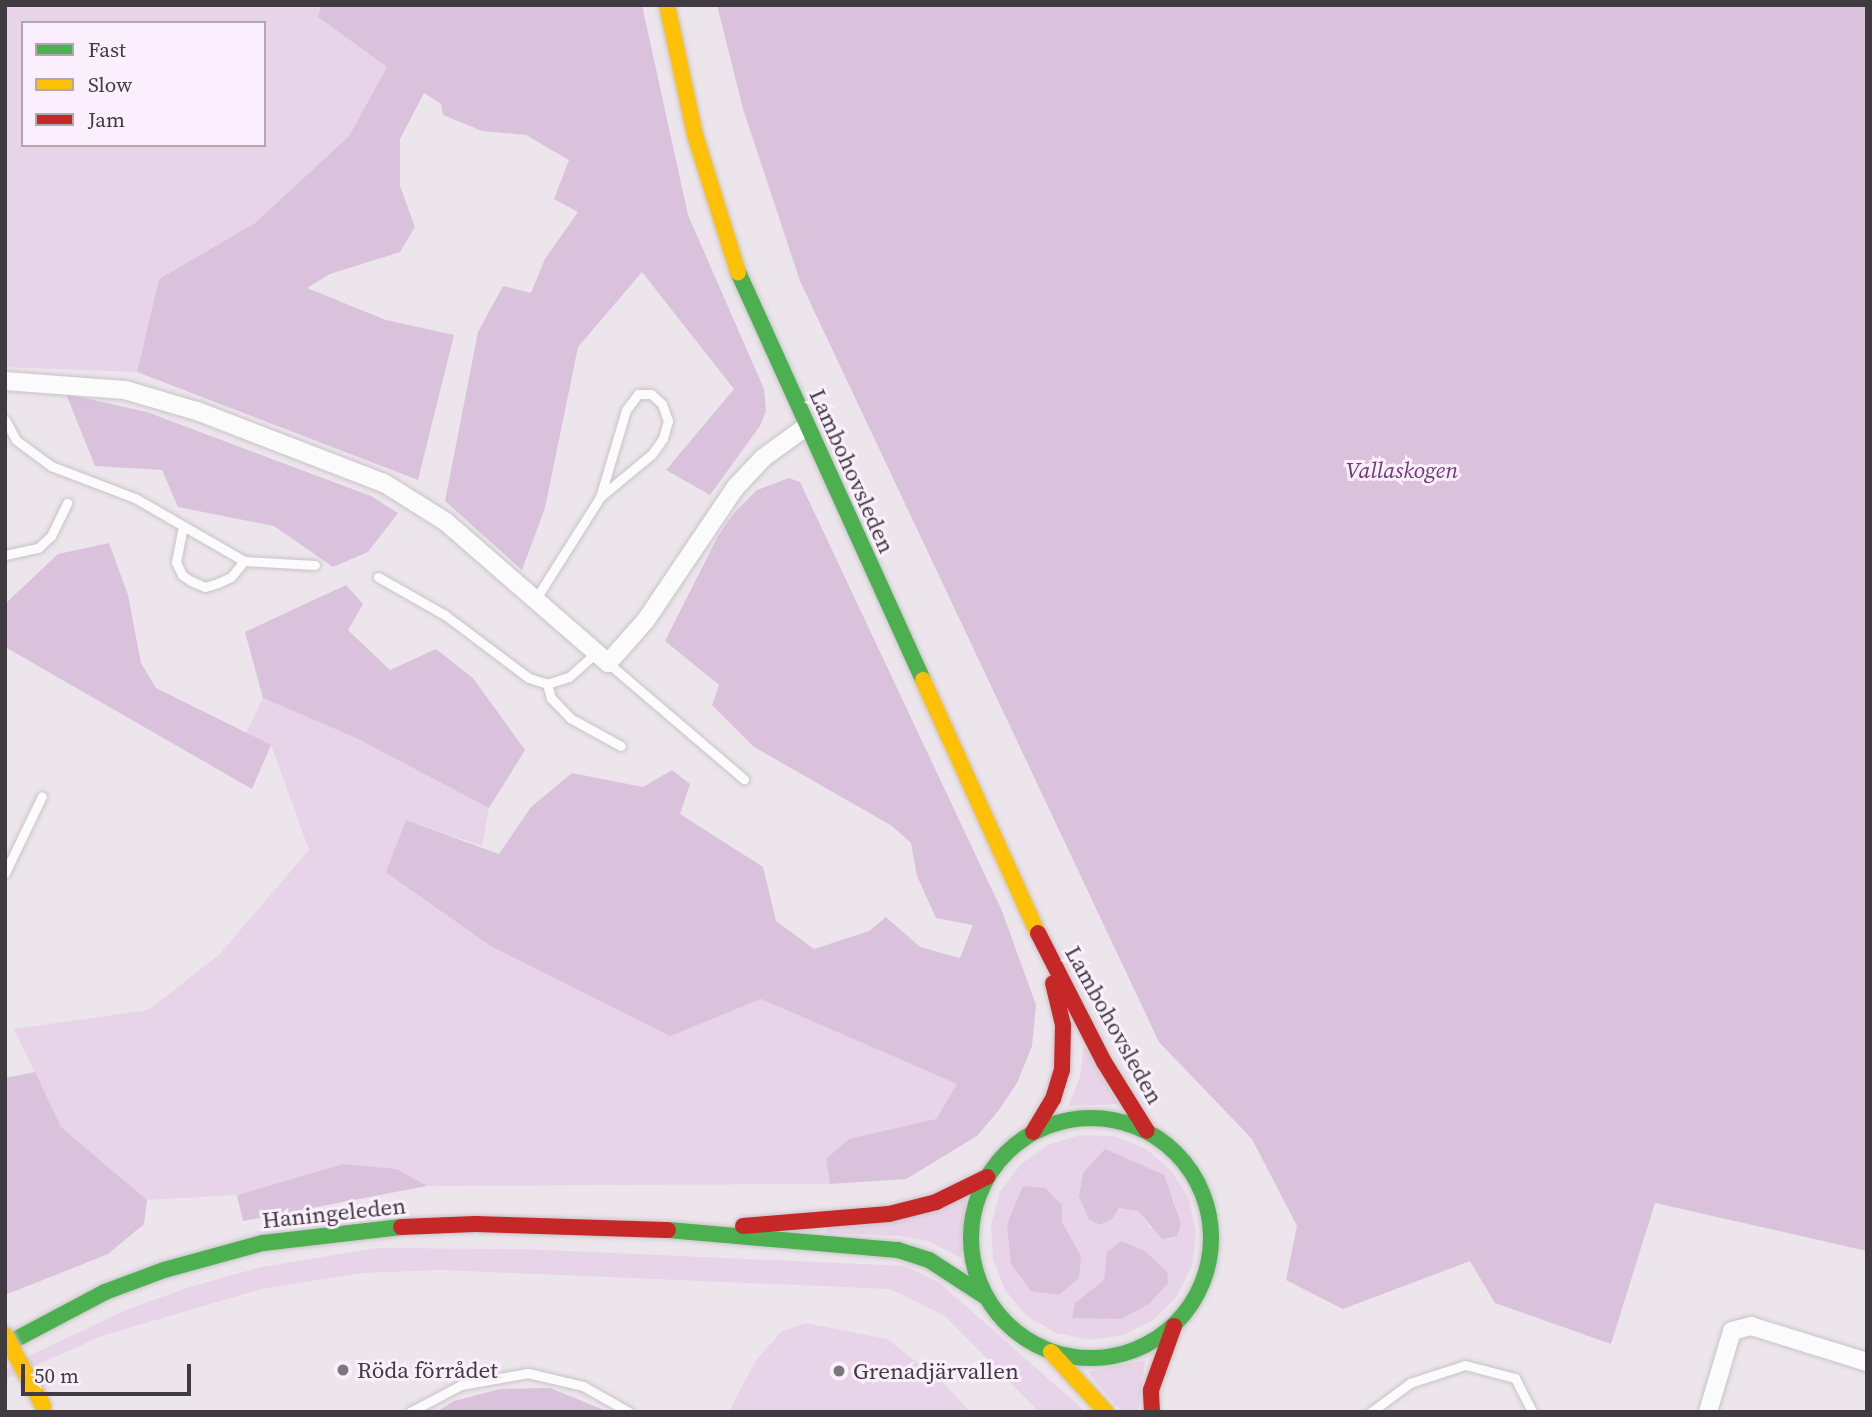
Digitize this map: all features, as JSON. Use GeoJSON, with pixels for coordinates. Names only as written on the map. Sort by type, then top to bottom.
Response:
{"type":"FeatureCollection","features":[{"type":"Feature","properties":{"kind":"main road","name":"Lambohovsleden"},"geometry":{"type":"LineString","coordinates":[[667,5],[714,205],[739,275],[1041,940],[1104,1062],[1147,1131]]}},
{"type":"Feature","properties":{"kind":"main road","name":"Lambohovsleden"},"geometry":{"type":"LineString","coordinates":[[1033,1132],[1053,1099],[1065,1049],[1057,995],[1041,940]]}},
{"type":"Feature","properties":{"kind":"main road"},"geometry":{"type":"LineString","coordinates":[[1152,1412],[1151,1390],[1174,1325],[1194,1300],[1207,1270],[1212,1238],[1207,1205],[1194,1175],[1174,1150],[1147,1131],[1119,1121],[1090,1117],[1061,1121],[1033,1132],[1007,1152],[987,1177],[975,1206],[970,1237],[974,1268],[986,1297],[1025,1339],[1051,1351],[1103,1358],[1129,1352],[1174,1325]]}},
{"type":"Feature","properties":{"kind":"main road","name":"Haningeleden"},"geometry":{"type":"LineString","coordinates":[[688,1231],[889,1214],[936,1202],[987,1177]]}},
{"type":"Feature","properties":{"kind":"main road","name":"Haningeleden"},"geometry":{"type":"LineString","coordinates":[[5,1345],[105,1293],[164,1270],[314,1234],[475,1224],[688,1231],[898,1250],[929,1260],[986,1297]]}},
{"type":"Feature","properties":{"kind":"main road"},"geometry":{"type":"LineString","coordinates":[[5,1335],[44,1409]]}},
{"type":"Feature","properties":{"kind":"main road"},"geometry":{"type":"LineString","coordinates":[[1051,1351],[1106,1412]]}},
{"type":"Feature","properties":{"kind":"street"},"geometry":{"type":"LineString","coordinates":[[5,381],[73,382],[135,392],[384,483],[446,522],[602,658],[646,620],[735,488],[763,458],[807,426]]}},
{"type":"Feature","properties":{"kind":"street"},"geometry":{"type":"LineString","coordinates":[[1709,1412],[1732,1331],[1751,1326],[1867,1362]]}},
{"type":"Feature","properties":{"kind":"lane"},"geometry":{"type":"LineString","coordinates":[[534,601],[600,497],[626,410],[638,394],[651,394],[662,404],[668,421],[663,438],[652,454],[600,497]]}},
{"type":"Feature","properties":{"kind":"lane"},"geometry":{"type":"LineString","coordinates":[[5,421],[16,440],[51,466],[135,498],[244,561],[315,565]]}},
{"type":"Feature","properties":{"kind":"lane"},"geometry":{"type":"LineString","coordinates":[[5,555],[38,548],[51,536],[67,503]]}},
{"type":"Feature","properties":{"kind":"lane"},"geometry":{"type":"LineString","coordinates":[[183,526],[176,562],[182,575],[191,582],[205,587],[218,583],[231,577],[244,561]]}},
{"type":"Feature","properties":{"kind":"lane"},"geometry":{"type":"LineString","coordinates":[[378,577],[445,615],[528,678],[547,684],[602,658],[744,779]]}},
{"type":"Feature","properties":{"kind":"lane"},"geometry":{"type":"LineString","coordinates":[[547,684],[551,698],[570,718],[621,746]]}},
{"type":"Feature","properties":{"kind":"lane"},"geometry":{"type":"LineString","coordinates":[[5,873],[42,796]]}},
{"type":"Feature","properties":{"kind":"lane"},"geometry":{"type":"LineString","coordinates":[[1371,1412],[1410,1383],[1465,1365],[1515,1378],[1532,1412]]}},
{"type":"Feature","properties":{"kind":"lane"},"geometry":{"type":"LineString","coordinates":[[410,1412],[461,1385],[528,1373],[583,1387],[629,1412]]}},
{"type":"Feature","properties":{"kind":"shaded area"},"geometry":{"type":"Polygon","coordinates":[[[5,5],[322,5],[319,17],[387,67],[349,136],[255,223],[159,279],[137,372],[5,367],[5,5]]]}},
{"type":"Feature","properties":{"kind":"shaded area"},"geometry":{"type":"Polygon","coordinates":[[[263,698],[356,738],[489,808],[482,846],[406,820],[670,1035],[761,999],[957,1084],[936,1119],[826,1159],[830,1184],[427,1186],[397,1169],[343,1164],[237,1195],[147,1200],[61,1127],[14,1029],[148,1010],[219,955],[309,850],[271,745],[245,735],[263,698]]]}},
{"type":"Feature","properties":{"kind":"shaded area"},"geometry":{"type":"Polygon","coordinates":[[[1084,1046],[1118,1104],[1068,1106],[1080,1077],[1084,1046]]]}},
{"type":"Feature","properties":{"kind":"shaded area"},"geometry":{"type":"Polygon","coordinates":[[[1080,1135],[1113,1136],[1145,1148],[1171,1170],[1189,1199],[1196,1232],[1192,1266],[1177,1296],[1153,1320],[1123,1335],[1090,1340],[1056,1333],[1027,1316],[1005,1290],[993,1259],[991,1225],[1000,1192],[1020,1165],[1047,1145],[1080,1135]],[[1175,1200],[1118,1208],[1138,1211],[1151,1229],[1175,1200]],[[1062,1222],[1059,1295],[1081,1257],[1062,1222]],[[1121,1242],[1107,1252],[1104,1280],[1075,1303],[1167,1272],[1145,1251],[1121,1242]]]}},
{"type":"Feature","properties":{"kind":"shaded area"},"geometry":{"type":"Polygon","coordinates":[[[966,1198],[961,1258],[928,1241],[899,1236],[826,1233],[827,1228],[966,1198]]]}},
{"type":"Feature","properties":{"kind":"shaded area"},"geometry":{"type":"Polygon","coordinates":[[[377,1248],[525,1249],[905,1266],[940,1283],[1086,1412],[1039,1412],[945,1316],[890,1289],[440,1270],[362,1273],[261,1289],[102,1336],[5,1379],[5,1370],[35,1353],[128,1309],[190,1287],[261,1267],[377,1248]]]}},
{"type":"Feature","properties":{"kind":"shaded area","name":"Grenadjärvallen"},"geometry":{"type":"Polygon","coordinates":[[[805,1323],[887,1339],[944,1383],[970,1412],[729,1412],[756,1360],[781,1332],[805,1323]]]}},
{"type":"Feature","properties":{"kind":"shaded area"},"geometry":{"type":"Polygon","coordinates":[[[1145,1360],[1138,1412],[1122,1412],[1088,1372],[1145,1360]]]}},
{"type":"Feature","properties":{"kind":"green space"},"geometry":{"type":"Polygon","coordinates":[[[322,5],[642,5],[688,215],[764,389],[766,411],[760,426],[710,495],[666,470],[734,389],[642,272],[578,347],[545,508],[522,570],[445,501],[478,332],[503,286],[531,293],[545,259],[578,212],[554,199],[569,160],[526,135],[482,131],[443,115],[441,104],[424,93],[400,139],[400,186],[415,227],[400,252],[330,274],[307,288],[386,320],[454,335],[418,480],[137,372],[159,279],[255,223],[349,136],[387,67],[318,17],[322,5]]]}},
{"type":"Feature","properties":{"kind":"green space","name":"Vallaskogen"},"geometry":{"type":"Polygon","coordinates":[[[717,5],[1867,5],[1867,1251],[1655,1203],[1611,1344],[1495,1303],[1470,1261],[1343,1309],[1286,1280],[1297,1226],[1252,1139],[1159,1042],[800,281],[743,109],[717,5]]]}},
{"type":"Feature","properties":{"kind":"green space"},"geometry":{"type":"Polygon","coordinates":[[[66,394],[147,412],[371,496],[398,513],[368,552],[333,567],[274,526],[178,507],[162,470],[95,466],[66,394]]]}},
{"type":"Feature","properties":{"kind":"green space"},"geometry":{"type":"Polygon","coordinates":[[[789,478],[800,482],[1002,911],[1036,1005],[1032,1046],[1017,1083],[999,1110],[977,1136],[906,1179],[830,1184],[826,1159],[849,1139],[936,1119],[957,1084],[761,999],[670,1036],[489,945],[386,872],[406,820],[499,854],[531,807],[572,773],[643,787],[672,770],[690,784],[680,814],[763,867],[776,921],[814,949],[869,931],[886,917],[920,947],[960,958],[973,925],[936,918],[917,876],[911,843],[892,826],[754,747],[712,705],[719,685],[665,641],[718,536],[734,513],[757,490],[789,478]]]}},
{"type":"Feature","properties":{"kind":"green space"},"geometry":{"type":"Polygon","coordinates":[[[109,543],[128,595],[141,663],[156,688],[271,745],[252,789],[5,647],[5,604],[58,554],[109,543]]]}},
{"type":"Feature","properties":{"kind":"green space"},"geometry":{"type":"Polygon","coordinates":[[[346,585],[363,604],[348,630],[390,670],[436,649],[473,678],[525,750],[489,808],[356,738],[263,698],[245,632],[346,585]]]}},
{"type":"Feature","properties":{"kind":"green space"},"geometry":{"type":"Polygon","coordinates":[[[35,1072],[61,1127],[147,1200],[144,1224],[108,1254],[5,1295],[5,1078],[35,1072]]]}},
{"type":"Feature","properties":{"kind":"green space"},"geometry":{"type":"Polygon","coordinates":[[[1105,1149],[1164,1175],[1181,1224],[1177,1236],[1162,1239],[1138,1211],[1119,1208],[1112,1219],[1099,1225],[1089,1219],[1079,1197],[1083,1173],[1105,1149]]]}},
{"type":"Feature","properties":{"kind":"green space"},"geometry":{"type":"Polygon","coordinates":[[[343,1164],[397,1169],[427,1186],[243,1221],[237,1195],[343,1164]]]}},
{"type":"Feature","properties":{"kind":"green space"},"geometry":{"type":"Polygon","coordinates":[[[1023,1186],[1045,1188],[1062,1205],[1062,1222],[1081,1256],[1079,1278],[1059,1295],[1031,1291],[1011,1264],[1007,1224],[1023,1186]]]}},
{"type":"Feature","properties":{"kind":"green space"},"geometry":{"type":"Polygon","coordinates":[[[1121,1241],[1145,1251],[1167,1272],[1168,1283],[1149,1304],[1121,1319],[1072,1318],[1075,1303],[1104,1280],[1107,1252],[1121,1241]]]}},
{"type":"Feature","properties":{"kind":"green space"},"geometry":{"type":"Polygon","coordinates":[[[550,1388],[609,1412],[436,1412],[454,1401],[500,1389],[550,1388]]]}},
{"type":"Feature","properties":{"kind":"traffic: fast"},"geometry":{"type":"LineString","coordinates":[[738,272],[923,680]]}},
{"type":"Feature","properties":{"kind":"traffic: fast"},"geometry":{"type":"LineString","coordinates":[[1091,1118],[1114,1120],[1137,1127],[1158,1138],[1176,1153],[1191,1171],[1202,1192],[1209,1215],[1211,1238],[1209,1261],[1202,1284],[1191,1305],[1176,1323],[1158,1338],[1137,1349],[1114,1356],[1091,1358],[1068,1356],[1045,1349],[1024,1338],[1006,1323],[991,1305],[980,1284],[973,1261],[971,1238],[973,1215],[980,1192],[991,1171],[1006,1153],[1024,1138],[1045,1127],[1068,1120],[1091,1118]]}},
{"type":"Feature","properties":{"kind":"traffic: fast"},"geometry":{"type":"LineString","coordinates":[[5,1345],[105,1292],[164,1270],[263,1243],[401,1227]]}},
{"type":"Feature","properties":{"kind":"traffic: fast"},"geometry":{"type":"LineString","coordinates":[[668,1230],[898,1250],[929,1260],[986,1297]]}},
{"type":"Feature","properties":{"kind":"traffic: slow"},"geometry":{"type":"LineString","coordinates":[[667,5],[695,135],[738,272]]}},
{"type":"Feature","properties":{"kind":"traffic: slow"},"geometry":{"type":"LineString","coordinates":[[923,680],[1038,933]]}},
{"type":"Feature","properties":{"kind":"traffic: slow"},"geometry":{"type":"LineString","coordinates":[[5,1335],[43,1406]]}},
{"type":"Feature","properties":{"kind":"traffic: slow"},"geometry":{"type":"LineString","coordinates":[[1051,1352],[1106,1412]]}},
{"type":"Feature","properties":{"kind":"traffic: jam"},"geometry":{"type":"LineString","coordinates":[[1038,933],[1104,1062],[1147,1131]]}},
{"type":"Feature","properties":{"kind":"traffic: jam"},"geometry":{"type":"LineString","coordinates":[[1033,1132],[1053,1099],[1062,1070],[1063,1025],[1053,983]]}},
{"type":"Feature","properties":{"kind":"traffic: jam"},"geometry":{"type":"LineString","coordinates":[[743,1226],[889,1214],[936,1202],[987,1177]]}},
{"type":"Feature","properties":{"kind":"traffic: jam"},"geometry":{"type":"LineString","coordinates":[[401,1227],[475,1224],[668,1230]]}},
{"type":"Feature","properties":{"kind":"traffic: jam"},"geometry":{"type":"LineString","coordinates":[[1152,1412],[1151,1390],[1174,1326]]}},
{"type":"Feature","properties":{"kind":"place","name":"Röda förrådet"},"geometry":{"type":"Point","coordinates":[343,1370]}},
{"type":"Feature","properties":{"kind":"place","name":"Grenadjärvallen"},"geometry":{"type":"Point","coordinates":[839,1371]}}]}
